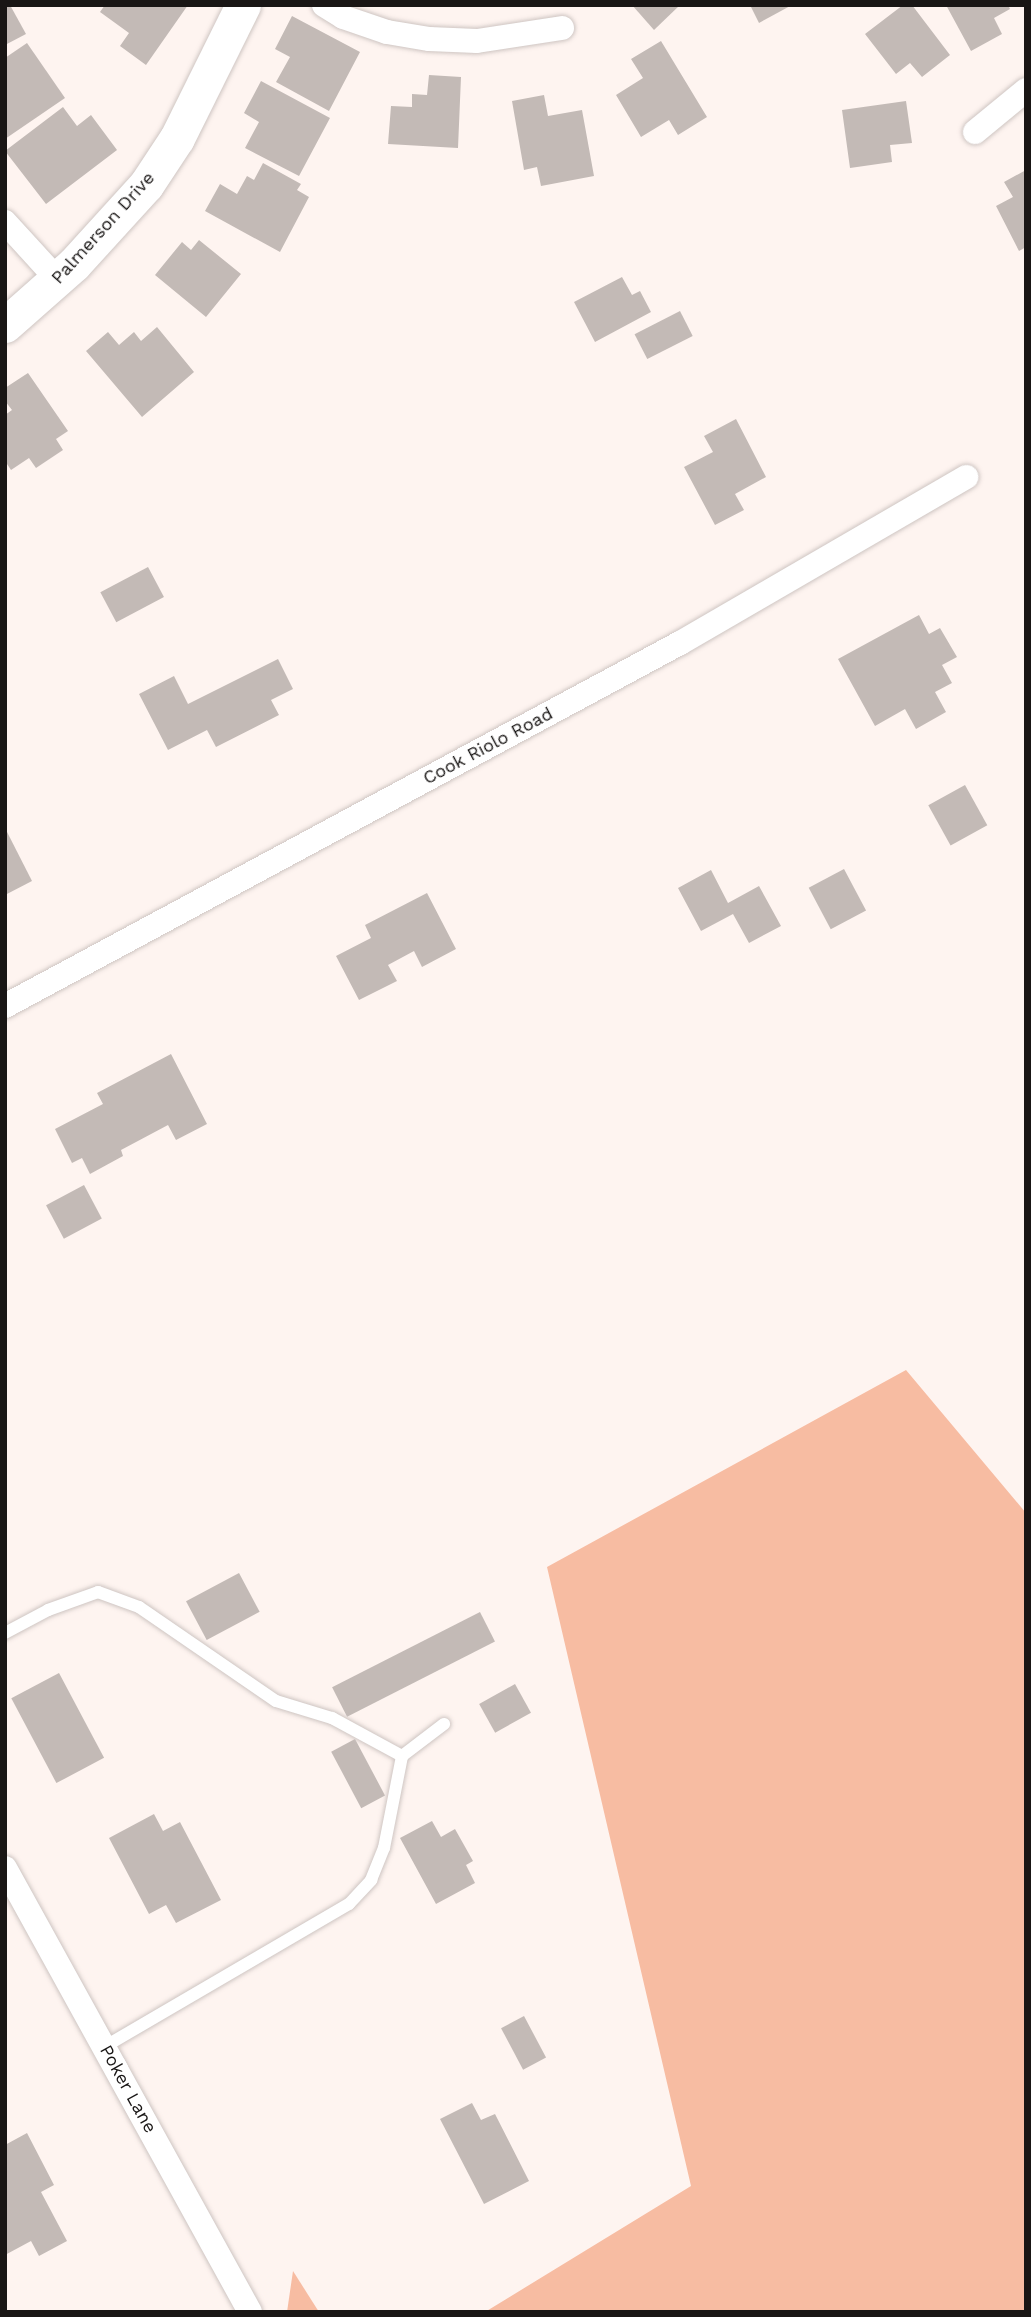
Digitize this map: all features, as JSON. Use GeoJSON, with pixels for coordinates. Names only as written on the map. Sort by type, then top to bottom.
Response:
{"type":"FeatureCollection","features":[{"type":"Feature","properties":{"kind":"street","name":"Palmerson Drive"},"geometry":{"type":"LineString","coordinates":[[5,325],[58,280],[146,186],[177,138],[243,5]]}},
{"type":"Feature","properties":{"kind":"street"},"geometry":{"type":"LineString","coordinates":[[324,5],[343,17],[387,32],[429,39],[477,41],[562,28]]}},
{"type":"Feature","properties":{"kind":"street"},"geometry":{"type":"LineString","coordinates":[[975,132],[1026,90]]}},
{"type":"Feature","properties":{"kind":"street"},"geometry":{"type":"LineString","coordinates":[[5,222],[58,280]]}},
{"type":"Feature","properties":{"kind":"street","name":"Cook Riolo Road"},"geometry":{"type":"LineString","coordinates":[[5,1006],[680,643],[966,477]]}},
{"type":"Feature","properties":{"kind":"street","name":"Poker Lane"},"geometry":{"type":"LineString","coordinates":[[5,1868],[250,2312]]}},
{"type":"Feature","properties":{"kind":"lane"},"geometry":{"type":"LineString","coordinates":[[5,1633],[48,1610],[98,1592],[139,1606],[276,1701],[332,1718],[402,1756]]}},
{"type":"Feature","properties":{"kind":"lane"},"geometry":{"type":"LineString","coordinates":[[104,2047],[349,1904],[371,1880],[384,1848],[402,1756],[444,1724]]}},
{"type":"Feature","properties":{"kind":"shaded area"},"geometry":{"type":"Polygon","coordinates":[[[906,1370],[1026,1513],[1026,2312],[485,2312],[691,2186],[547,1567],[906,1370]]]}},
{"type":"Feature","properties":{"kind":"shaded area"},"geometry":{"type":"Polygon","coordinates":[[[293,2271],[319,2312],[287,2312],[293,2271]]]}},
{"type":"Feature","properties":{"kind":"building"},"geometry":{"type":"Polygon","coordinates":[[[5,5],[10,5],[26,34],[5,45],[5,5]]]}},
{"type":"Feature","properties":{"kind":"building"},"geometry":{"type":"Polygon","coordinates":[[[105,5],[188,5],[146,65],[120,46],[129,33],[100,12],[105,5]]]}},
{"type":"Feature","properties":{"kind":"building"},"geometry":{"type":"Polygon","coordinates":[[[632,5],[680,5],[654,30],[632,5]]]}},
{"type":"Feature","properties":{"kind":"building"},"geometry":{"type":"Polygon","coordinates":[[[750,5],[792,5],[759,23],[750,5]]]}},
{"type":"Feature","properties":{"kind":"building"},"geometry":{"type":"Polygon","coordinates":[[[903,5],[912,5],[950,55],[922,77],[910,63],[896,74],[865,34],[903,5]]]}},
{"type":"Feature","properties":{"kind":"building"},"geometry":{"type":"Polygon","coordinates":[[[946,5],[1008,5],[1010,9],[994,18],[1002,34],[971,51],[946,5]]]}},
{"type":"Feature","properties":{"kind":"building"},"geometry":{"type":"Polygon","coordinates":[[[292,16],[360,52],[329,111],[276,82],[290,57],[275,49],[292,16]]]}},
{"type":"Feature","properties":{"kind":"building"},"geometry":{"type":"Polygon","coordinates":[[[661,41],[707,117],[678,135],[669,120],[641,137],[616,95],[643,78],[631,59],[661,41]]]}},
{"type":"Feature","properties":{"kind":"building"},"geometry":{"type":"Polygon","coordinates":[[[27,43],[65,98],[5,139],[5,58],[27,43]]]}},
{"type":"Feature","properties":{"kind":"building"},"geometry":{"type":"Polygon","coordinates":[[[429,75],[461,77],[458,148],[388,144],[391,106],[412,107],[412,94],[427,95],[429,75]]]}},
{"type":"Feature","properties":{"kind":"building"},"geometry":{"type":"Polygon","coordinates":[[[261,81],[330,118],[299,176],[245,148],[259,122],[244,113],[261,81]]]}},
{"type":"Feature","properties":{"kind":"building"},"geometry":{"type":"Polygon","coordinates":[[[544,95],[548,116],[582,110],[594,176],[541,186],[537,167],[524,170],[512,101],[544,95]]]}},
{"type":"Feature","properties":{"kind":"building"},"geometry":{"type":"Polygon","coordinates":[[[906,101],[912,143],[890,145],[892,162],[850,168],[842,110],[906,101]]]}},
{"type":"Feature","properties":{"kind":"building"},"geometry":{"type":"Polygon","coordinates":[[[63,107],[77,126],[91,115],[117,150],[46,204],[5,151],[63,107]]]}},
{"type":"Feature","properties":{"kind":"building"},"geometry":{"type":"Polygon","coordinates":[[[263,163],[301,184],[297,190],[309,197],[280,252],[205,211],[220,184],[237,194],[247,176],[254,180],[263,163]]]}},
{"type":"Feature","properties":{"kind":"building"},"geometry":{"type":"Polygon","coordinates":[[[1026,170],[1026,247],[1019,251],[996,206],[1013,197],[1004,182],[1026,170]]]}},
{"type":"Feature","properties":{"kind":"building"},"geometry":{"type":"Polygon","coordinates":[[[199,240],[241,274],[206,317],[155,275],[182,242],[191,250],[199,240]]]}},
{"type":"Feature","properties":{"kind":"building"},"geometry":{"type":"Polygon","coordinates":[[[622,277],[632,295],[640,291],[651,312],[595,342],[574,302],[622,277]]]}},
{"type":"Feature","properties":{"kind":"building"},"geometry":{"type":"Polygon","coordinates":[[[680,311],[693,336],[647,359],[635,334],[680,311]]]}},
{"type":"Feature","properties":{"kind":"building"},"geometry":{"type":"Polygon","coordinates":[[[157,327],[194,372],[142,417],[86,351],[108,332],[119,345],[134,332],[141,341],[157,327]]]}},
{"type":"Feature","properties":{"kind":"building"},"geometry":{"type":"Polygon","coordinates":[[[28,373],[68,431],[56,439],[63,450],[36,468],[29,458],[11,470],[5,461],[5,415],[12,410],[5,401],[5,388],[28,373]]]}},
{"type":"Feature","properties":{"kind":"building"},"geometry":{"type":"Polygon","coordinates":[[[736,419],[766,477],[735,494],[744,510],[715,525],[684,467],[713,452],[704,436],[736,419]]]}},
{"type":"Feature","properties":{"kind":"building"},"geometry":{"type":"Polygon","coordinates":[[[148,567],[164,597],[116,622],[100,592],[148,567]]]}},
{"type":"Feature","properties":{"kind":"building"},"geometry":{"type":"Polygon","coordinates":[[[919,615],[929,634],[940,628],[957,657],[942,665],[952,683],[935,692],[946,712],[916,729],[905,709],[875,726],[838,659],[919,615]]]}},
{"type":"Feature","properties":{"kind":"building"},"geometry":{"type":"Polygon","coordinates":[[[278,659],[293,689],[271,700],[279,715],[216,747],[207,730],[168,750],[139,694],[174,676],[188,704],[278,659]]]}},
{"type":"Feature","properties":{"kind":"building"},"geometry":{"type":"Polygon","coordinates":[[[965,785],[987,825],[951,846],[928,805],[965,785]]]}},
{"type":"Feature","properties":{"kind":"building"},"geometry":{"type":"Polygon","coordinates":[[[5,828],[32,881],[5,895],[5,828]]]}},
{"type":"Feature","properties":{"kind":"building"},"geometry":{"type":"Polygon","coordinates":[[[844,869],[866,910],[831,929],[809,888],[844,869]]]}},
{"type":"Feature","properties":{"kind":"building"},"geometry":{"type":"Polygon","coordinates":[[[711,870],[728,903],[759,886],[781,926],[749,943],[733,914],[701,931],[678,888],[711,870]]]}},
{"type":"Feature","properties":{"kind":"building"},"geometry":{"type":"Polygon","coordinates":[[[427,893],[456,949],[422,967],[414,951],[388,965],[397,981],[359,1000],[336,956],[371,938],[365,925],[427,893]]]}},
{"type":"Feature","properties":{"kind":"building"},"geometry":{"type":"Polygon","coordinates":[[[171,1054],[207,1124],[176,1140],[168,1125],[121,1150],[123,1156],[90,1174],[82,1158],[72,1163],[55,1129],[103,1104],[97,1093],[171,1054]]]}},
{"type":"Feature","properties":{"kind":"building"},"geometry":{"type":"Polygon","coordinates":[[[84,1185],[102,1219],[64,1239],[46,1205],[84,1185]]]}},
{"type":"Feature","properties":{"kind":"building"},"geometry":{"type":"Polygon","coordinates":[[[239,1573],[260,1612],[207,1640],[186,1601],[239,1573]]]}},
{"type":"Feature","properties":{"kind":"building"},"geometry":{"type":"Polygon","coordinates":[[[480,1612],[495,1641],[347,1717],[332,1687],[480,1612]]]}},
{"type":"Feature","properties":{"kind":"building"},"geometry":{"type":"Polygon","coordinates":[[[59,1673],[104,1758],[56,1783],[11,1698],[59,1673]]]}},
{"type":"Feature","properties":{"kind":"building"},"geometry":{"type":"Polygon","coordinates":[[[515,1684],[531,1713],[495,1733],[479,1704],[515,1684]]]}},
{"type":"Feature","properties":{"kind":"building"},"geometry":{"type":"Polygon","coordinates":[[[355,1739],[385,1796],[361,1808],[331,1752],[355,1739]]]}},
{"type":"Feature","properties":{"kind":"building"},"geometry":{"type":"Polygon","coordinates":[[[154,1814],[163,1831],[180,1822],[221,1900],[176,1923],[166,1905],[149,1914],[109,1838],[154,1814]]]}},
{"type":"Feature","properties":{"kind":"building"},"geometry":{"type":"Polygon","coordinates":[[[432,1821],[441,1837],[455,1829],[473,1861],[466,1865],[475,1883],[436,1904],[400,1838],[432,1821]]]}},
{"type":"Feature","properties":{"kind":"building"},"geometry":{"type":"Polygon","coordinates":[[[524,2016],[546,2057],[523,2070],[501,2028],[524,2016]]]}},
{"type":"Feature","properties":{"kind":"building"},"geometry":{"type":"Polygon","coordinates":[[[472,2103],[481,2120],[495,2114],[529,2181],[484,2204],[440,2119],[472,2103]]]}},
{"type":"Feature","properties":{"kind":"building"},"geometry":{"type":"Polygon","coordinates":[[[27,2133],[54,2185],[41,2192],[67,2241],[39,2256],[31,2241],[5,2255],[5,2145],[27,2133]]]}}]}
